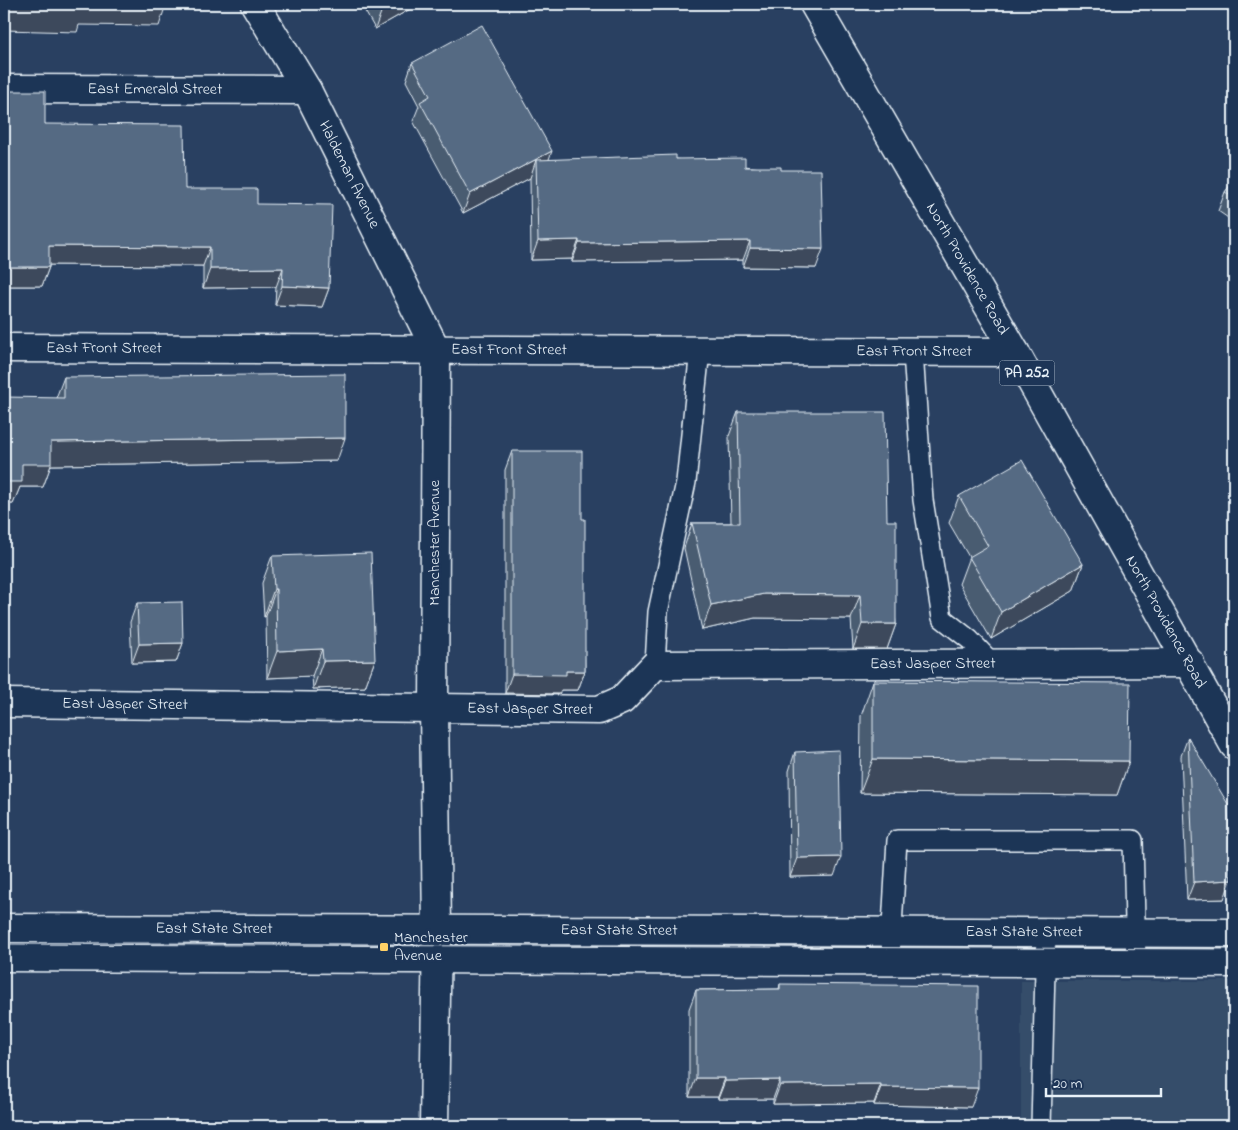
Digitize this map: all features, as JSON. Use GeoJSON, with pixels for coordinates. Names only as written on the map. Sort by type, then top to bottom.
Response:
{"type":"FeatureCollection","features":[{"type":"Feature","properties":{"kind":"street","name":"Haldeman Avenue"},"geometry":{"type":"LineString","coordinates":[[254,4],[307,90],[436,350]]}},
{"type":"Feature","properties":{"kind":"street","name":"North Providence Road"},"geometry":{"type":"LineString","coordinates":[[814,4],[1015,352],[1234,745]]}},
{"type":"Feature","properties":{"kind":"street","name":"East Emerald Street"},"geometry":{"type":"LineString","coordinates":[[4,89],[307,90]]}},
{"type":"Feature","properties":{"kind":"street","name":"East Front Street"},"geometry":{"type":"LineString","coordinates":[[4,348],[1015,352]]}},
{"type":"Feature","properties":{"kind":"street","name":"Manchester Avenue"},"geometry":{"type":"LineString","coordinates":[[434,1126],[437,944],[434,709],[436,350]]}},
{"type":"Feature","properties":{"kind":"street","name":"East Jasper Street"},"geometry":{"type":"LineString","coordinates":[[4,703],[599,710],[622,700],[655,665],[1190,663]]}},
{"type":"Feature","properties":{"kind":"street","name":"East State Street"},"geometry":{"type":"LineString","coordinates":[[4,928],[890,961],[1234,963]]}},
{"type":"Feature","properties":{"kind":"street","name":"East State Street"},"geometry":{"type":"LineString","coordinates":[[4,958],[890,932],[1234,933]]}},
{"type":"Feature","properties":{"kind":"lane"},"geometry":{"type":"LineString","coordinates":[[655,665],[658,612],[686,482],[700,350]]}},
{"type":"Feature","properties":{"kind":"lane"},"geometry":{"type":"LineString","coordinates":[[913,352],[923,500],[942,618],[970,640],[993,664]]}},
{"type":"Feature","properties":{"kind":"lane"},"geometry":{"type":"LineString","coordinates":[[890,961],[890,932],[897,840],[1133,840],[1137,933],[1136,962]]}},
{"type":"Feature","properties":{"kind":"lane"},"geometry":{"type":"LineString","coordinates":[[1041,1126],[1046,932]]}},
{"type":"Feature","properties":{"kind":"shaded area"},"geometry":{"type":"Polygon","coordinates":[[[1021,981],[1234,981],[1234,1126],[1021,1126],[1021,981]]]}},
{"type":"Feature","properties":{"kind":"building"},"geometry":{"type":"Polygon","coordinates":[[[86,4],[86,6],[4,5],[86,4]]]}},
{"type":"Feature","properties":{"kind":"building"},"geometry":{"type":"Polygon","coordinates":[[[482,25],[552,151],[470,194],[420,102],[430,96],[412,63],[482,25]]]}},
{"type":"Feature","properties":{"kind":"building"},"geometry":{"type":"Polygon","coordinates":[[[4,91],[45,91],[45,124],[184,125],[185,189],[257,189],[257,204],[332,205],[329,288],[282,286],[283,268],[210,269],[210,247],[49,246],[49,267],[7,267],[8,253],[4,253],[4,91]]]}},
{"type":"Feature","properties":{"kind":"building"},"geometry":{"type":"Polygon","coordinates":[[[676,155],[676,159],[745,158],[745,167],[781,167],[781,170],[821,170],[823,249],[750,248],[750,241],[579,243],[579,240],[538,241],[536,160],[676,155]]]}},
{"type":"Feature","properties":{"kind":"building"},"geometry":{"type":"Polygon","coordinates":[[[1234,180],[1234,198],[1225,192],[1234,180]]]}},
{"type":"Feature","properties":{"kind":"building"},"geometry":{"type":"Polygon","coordinates":[[[345,374],[345,438],[51,442],[51,464],[22,464],[22,482],[4,482],[4,397],[64,398],[64,377],[345,374]]]}},
{"type":"Feature","properties":{"kind":"building"},"geometry":{"type":"Polygon","coordinates":[[[738,412],[885,412],[887,521],[896,521],[896,624],[862,624],[860,595],[764,594],[711,605],[692,523],[740,523],[738,412]]]}},
{"type":"Feature","properties":{"kind":"building"},"geometry":{"type":"Polygon","coordinates":[[[512,451],[582,451],[582,519],[585,519],[585,671],[566,671],[566,675],[512,674],[512,451]]]}},
{"type":"Feature","properties":{"kind":"building"},"geometry":{"type":"Polygon","coordinates":[[[1022,460],[1083,564],[1001,612],[969,557],[988,546],[959,496],[1022,460]]]}},
{"type":"Feature","properties":{"kind":"building"},"geometry":{"type":"Polygon","coordinates":[[[371,553],[375,660],[323,661],[322,649],[277,651],[276,589],[274,589],[272,556],[371,553]]]}},
{"type":"Feature","properties":{"kind":"building"},"geometry":{"type":"Polygon","coordinates":[[[182,602],[183,643],[139,644],[137,603],[182,602]]]}},
{"type":"Feature","properties":{"kind":"building"},"geometry":{"type":"Polygon","coordinates":[[[873,681],[1130,683],[1129,761],[873,759],[873,681]]]}},
{"type":"Feature","properties":{"kind":"building"},"geometry":{"type":"Polygon","coordinates":[[[1188,737],[1228,804],[1231,880],[1194,882],[1188,737]]]}},
{"type":"Feature","properties":{"kind":"building"},"geometry":{"type":"Polygon","coordinates":[[[839,750],[841,857],[797,858],[795,752],[839,750]]]}},
{"type":"Feature","properties":{"kind":"building"},"geometry":{"type":"Polygon","coordinates":[[[780,984],[978,986],[978,1088],[881,1087],[881,1084],[780,1085],[780,1080],[725,1081],[725,1078],[696,1078],[696,990],[780,989],[780,984]]]}},
{"type":"Feature","properties":{"kind":"tram line"},"geometry":{"type":"LineString","coordinates":[[4,944],[1234,949]]}},
{"type":"Feature","properties":{"kind":"place","name":"Manchester Avenue"},"geometry":{"type":"Point","coordinates":[384,947]}}]}
